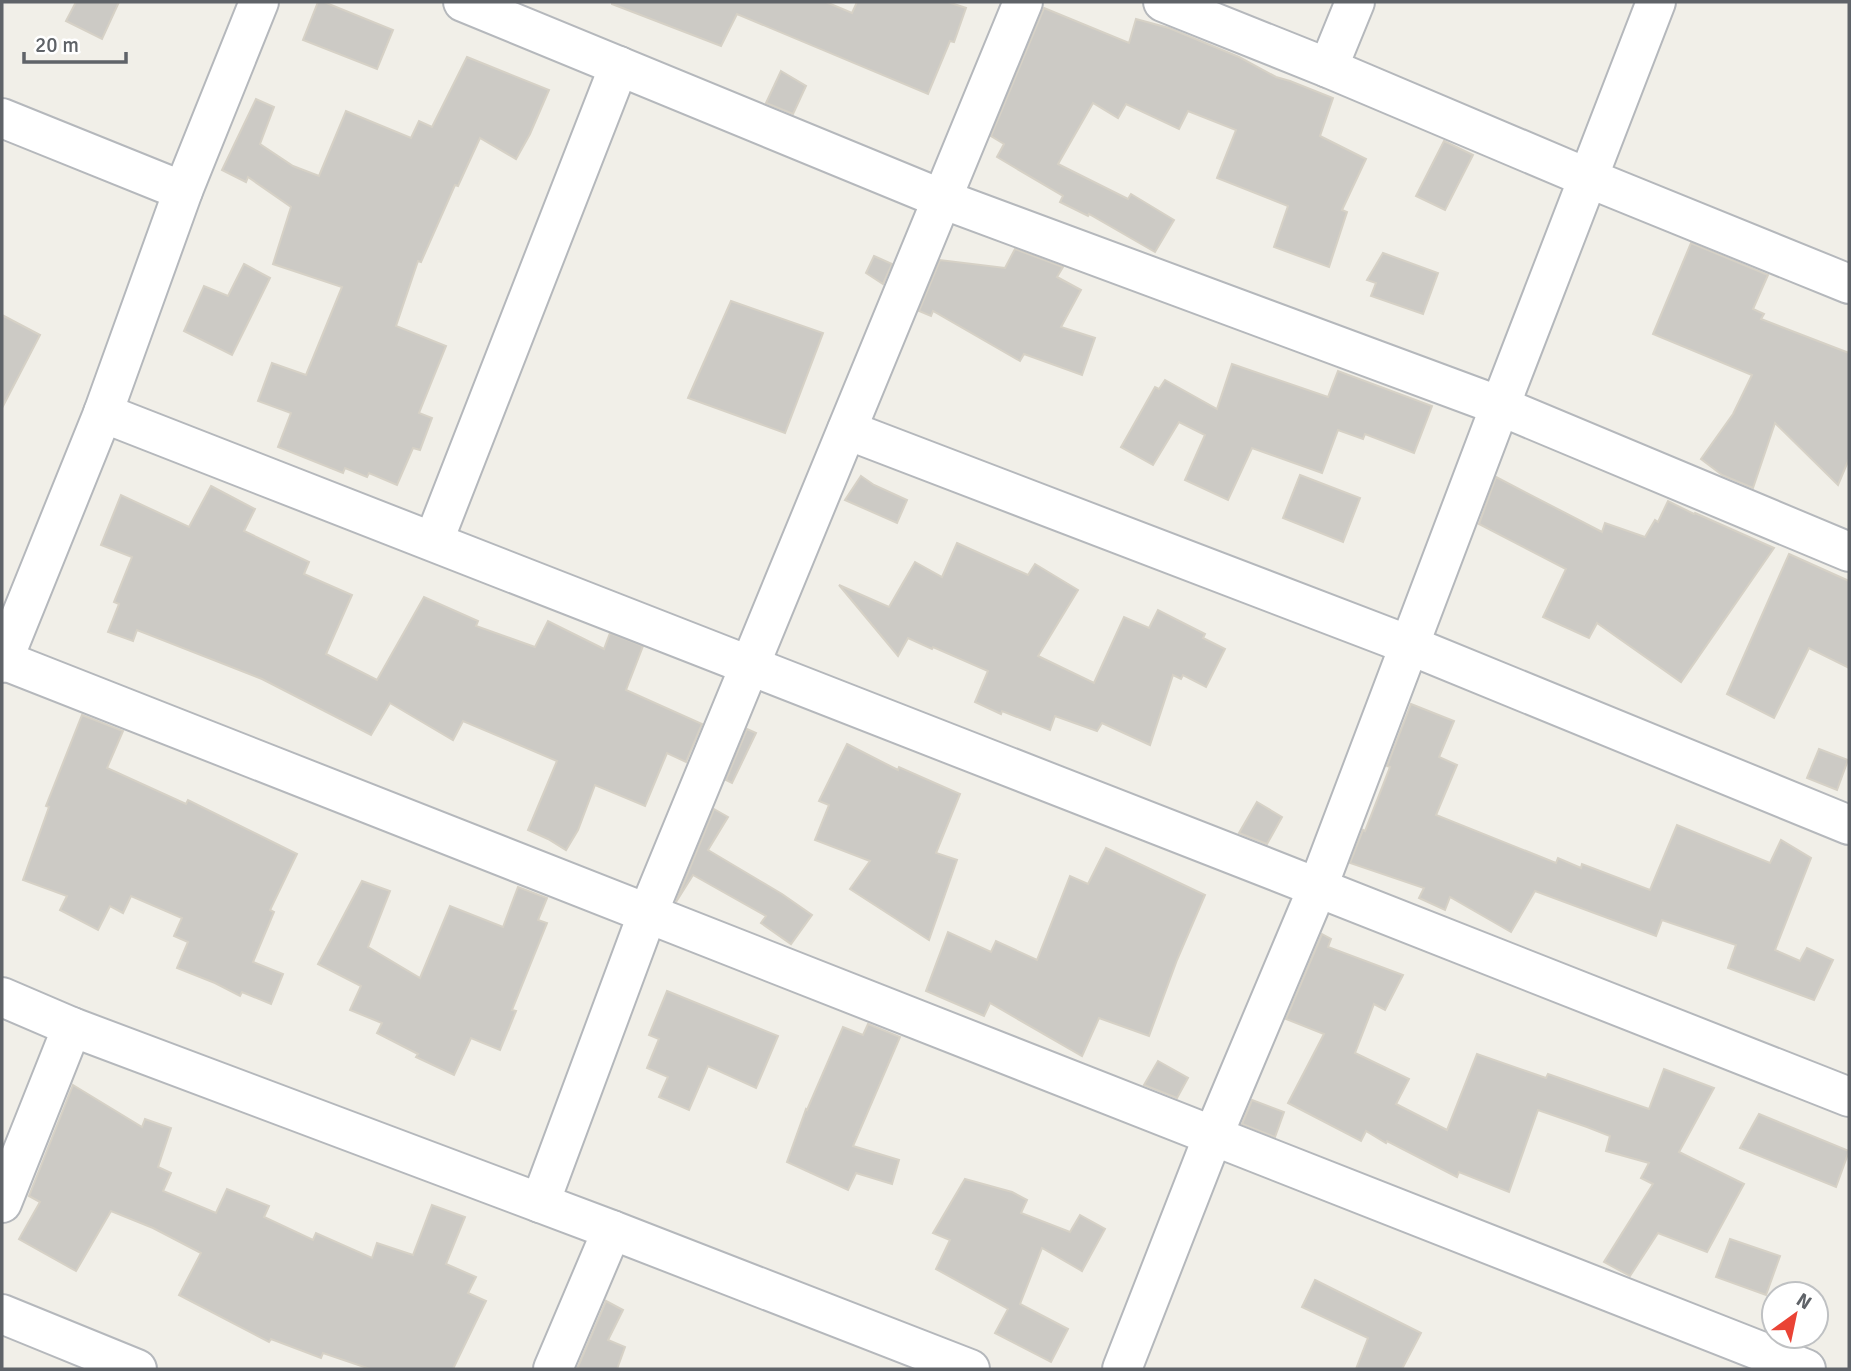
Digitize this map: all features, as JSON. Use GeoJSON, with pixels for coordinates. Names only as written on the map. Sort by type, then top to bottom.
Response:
{"type":"FeatureCollection","features":[{"type":"Feature","properties":{"kind":"street"},"geometry":{"type":"LineString","coordinates":[[259,2],[183,191],[103,413],[2,661],[1806,1369]]}},
{"type":"Feature","properties":{"kind":"street"},"geometry":{"type":"LineString","coordinates":[[463,2],[942,199],[1500,406],[1849,552]]}},
{"type":"Feature","properties":{"kind":"street"},"geometry":{"type":"LineString","coordinates":[[540,1203],[647,915],[1023,2]]}},
{"type":"Feature","properties":{"kind":"street"},"geometry":{"type":"LineString","coordinates":[[1163,2],[1849,284]]}},
{"type":"Feature","properties":{"kind":"street"},"geometry":{"type":"LineString","coordinates":[[1328,68],[1355,2]]}},
{"type":"Feature","properties":{"kind":"street"},"geometry":{"type":"LineString","coordinates":[[1122,1369],[1213,1136],[1317,889],[1656,2]]}},
{"type":"Feature","properties":{"kind":"street"},"geometry":{"type":"LineString","coordinates":[[435,540],[619,66]]}},
{"type":"Feature","properties":{"kind":"street"},"geometry":{"type":"LineString","coordinates":[[2,118],[183,191]]}},
{"type":"Feature","properties":{"kind":"street"},"geometry":{"type":"LineString","coordinates":[[103,413],[435,540],[1849,1097]]}},
{"type":"Feature","properties":{"kind":"street"},"geometry":{"type":"LineString","coordinates":[[847,430],[1409,645],[1849,825]]}},
{"type":"Feature","properties":{"kind":"street"},"geometry":{"type":"LineString","coordinates":[[2,997],[72,1027],[612,1230],[970,1369]]}},
{"type":"Feature","properties":{"kind":"street"},"geometry":{"type":"LineString","coordinates":[[2,1203],[72,1027]]}},
{"type":"Feature","properties":{"kind":"street"},"geometry":{"type":"LineString","coordinates":[[553,1369],[612,1230]]}},
{"type":"Feature","properties":{"kind":"street"},"geometry":{"type":"LineString","coordinates":[[2,1314],[137,1369]]}},
{"type":"Feature","properties":{"kind":"building"},"geometry":{"type":"Polygon","coordinates":[[[76,2],[119,2],[102,39],[66,21],[76,2]]]}},
{"type":"Feature","properties":{"kind":"building"},"geometry":{"type":"Polygon","coordinates":[[[318,2],[393,30],[377,69],[303,40],[318,2]]]}},
{"type":"Feature","properties":{"kind":"building"},"geometry":{"type":"Polygon","coordinates":[[[612,2],[826,2],[852,13],[857,2],[948,2],[966,8],[954,42],[950,41],[928,94],[737,14],[721,46],[612,2]]]}},
{"type":"Feature","properties":{"kind":"building"},"geometry":{"type":"Polygon","coordinates":[[[1044,8],[1129,43],[1136,19],[1169,28],[1239,57],[1276,77],[1333,98],[1320,136],[1366,159],[1342,210],[1347,212],[1329,267],[1274,247],[1288,206],[1217,178],[1236,130],[1188,111],[1179,129],[1126,104],[1118,118],[1093,103],[1058,164],[1128,199],[1131,194],[1174,220],[1155,252],[1089,214],[1088,216],[1060,202],[1063,196],[997,157],[1004,144],[991,136],[1044,8]]]}},
{"type":"Feature","properties":{"kind":"building"},"geometry":{"type":"Polygon","coordinates":[[[467,57],[549,90],[516,159],[480,138],[458,186],[455,185],[421,262],[418,261],[396,326],[446,346],[419,413],[432,418],[420,450],[413,448],[397,485],[369,473],[367,477],[345,468],[343,473],[278,447],[291,413],[258,401],[272,363],[306,375],[342,287],[273,264],[291,207],[248,177],[246,182],[222,170],[256,99],[274,107],[260,144],[293,166],[319,176],[346,111],[411,138],[419,121],[432,127],[467,57]]]}},
{"type":"Feature","properties":{"kind":"building"},"geometry":{"type":"Polygon","coordinates":[[[781,71],[806,86],[793,114],[766,103],[781,71]]]}},
{"type":"Feature","properties":{"kind":"building"},"geometry":{"type":"Polygon","coordinates":[[[1444,141],[1473,155],[1445,210],[1416,196],[1444,141]]]}},
{"type":"Feature","properties":{"kind":"building"},"geometry":{"type":"Polygon","coordinates":[[[1691,243],[1768,275],[1753,309],[1764,314],[1761,319],[1849,353],[1849,459],[1838,485],[1775,423],[1753,488],[1722,475],[1701,459],[1733,414],[1752,375],[1653,334],[1691,243]]]}},
{"type":"Feature","properties":{"kind":"building"},"geometry":{"type":"Polygon","coordinates":[[[1015,249],[1063,267],[1057,277],[1081,290],[1061,327],[1095,338],[1082,375],[1024,354],[1020,361],[933,311],[931,316],[919,311],[940,260],[1005,268],[1015,249]]]}},
{"type":"Feature","properties":{"kind":"building"},"geometry":{"type":"Polygon","coordinates":[[[1383,253],[1438,273],[1423,314],[1371,296],[1376,283],[1367,280],[1383,253]]]}},
{"type":"Feature","properties":{"kind":"building"},"geometry":{"type":"Polygon","coordinates":[[[874,256],[892,264],[883,284],[866,273],[874,256]]]}},
{"type":"Feature","properties":{"kind":"building"},"geometry":{"type":"Polygon","coordinates":[[[244,264],[270,278],[232,355],[184,331],[204,286],[228,296],[244,264]]]}},
{"type":"Feature","properties":{"kind":"building"},"geometry":{"type":"Polygon","coordinates":[[[731,301],[823,333],[785,433],[688,398],[731,301]]]}},
{"type":"Feature","properties":{"kind":"building"},"geometry":{"type":"Polygon","coordinates":[[[2,315],[40,335],[2,408],[2,315]]]}},
{"type":"Feature","properties":{"kind":"building"},"geometry":{"type":"Polygon","coordinates":[[[1232,364],[1328,397],[1338,371],[1432,406],[1414,453],[1365,434],[1363,439],[1338,430],[1322,473],[1252,448],[1228,500],[1185,480],[1205,435],[1179,422],[1153,465],[1121,447],[1155,387],[1159,389],[1165,380],[1217,409],[1232,364]]]}},
{"type":"Feature","properties":{"kind":"building"},"geometry":{"type":"Polygon","coordinates":[[[1300,475],[1360,498],[1343,542],[1283,518],[1300,475]]]}},
{"type":"Feature","properties":{"kind":"building"},"geometry":{"type":"Polygon","coordinates":[[[861,476],[907,500],[897,523],[845,500],[861,476]]]}},
{"type":"Feature","properties":{"kind":"building"},"geometry":{"type":"Polygon","coordinates":[[[1496,477],[1602,532],[1605,523],[1645,537],[1655,520],[1658,522],[1668,501],[1774,548],[1681,682],[1597,623],[1589,638],[1543,617],[1566,569],[1479,524],[1496,477]]]}},
{"type":"Feature","properties":{"kind":"building"},"geometry":{"type":"Polygon","coordinates":[[[211,486],[255,509],[244,531],[309,562],[304,574],[352,595],[326,654],[377,680],[424,597],[478,621],[476,626],[535,647],[548,621],[604,649],[610,633],[643,646],[626,690],[702,724],[686,762],[667,753],[645,806],[595,785],[578,830],[566,850],[528,830],[557,761],[463,721],[453,740],[390,703],[371,735],[262,679],[137,630],[133,641],[108,632],[119,604],[114,602],[132,557],[101,545],[121,495],[189,527],[211,486]]]}},
{"type":"Feature","properties":{"kind":"building"},"geometry":{"type":"Polygon","coordinates":[[[957,543],[1028,575],[1035,564],[1078,590],[1038,656],[1094,683],[1124,617],[1149,628],[1158,610],[1205,634],[1203,638],[1225,649],[1206,687],[1183,675],[1181,679],[1173,675],[1150,745],[1102,723],[1097,731],[1055,716],[1050,730],[1002,711],[1001,714],[975,702],[988,671],[908,638],[898,656],[839,585],[889,607],[915,562],[942,577],[957,543]]]}},
{"type":"Feature","properties":{"kind":"building"},"geometry":{"type":"Polygon","coordinates":[[[1789,554],[1849,581],[1849,668],[1809,648],[1774,718],[1727,694],[1789,554]]]}},
{"type":"Feature","properties":{"kind":"building"},"geometry":{"type":"Polygon","coordinates":[[[1411,704],[1454,721],[1439,757],[1457,765],[1436,815],[1556,863],[1558,858],[1581,868],[1582,864],[1650,890],[1677,825],[1770,863],[1781,840],[1811,858],[1775,950],[1800,961],[1807,948],[1833,960],[1814,1000],[1728,968],[1736,945],[1662,920],[1656,936],[1535,891],[1511,932],[1450,897],[1445,910],[1419,898],[1424,888],[1350,863],[1390,767],[1387,766],[1411,704]]]}},
{"type":"Feature","properties":{"kind":"building"},"geometry":{"type":"Polygon","coordinates":[[[82,715],[123,731],[107,768],[186,804],[188,800],[297,854],[270,910],[274,912],[253,962],[283,974],[271,1004],[242,992],[240,996],[177,968],[188,942],[174,936],[182,918],[131,896],[123,913],[110,906],[98,930],[60,910],[67,896],[23,880],[49,807],[46,806],[82,715]]]}},
{"type":"Feature","properties":{"kind":"building"},"geometry":{"type":"Polygon","coordinates":[[[747,729],[756,733],[732,783],[726,780],[747,729]]]}},
{"type":"Feature","properties":{"kind":"building"},"geometry":{"type":"Polygon","coordinates":[[[847,744],[898,770],[899,767],[960,794],[936,853],[957,860],[929,940],[850,889],[870,861],[815,840],[829,805],[819,801],[847,744]]]}},
{"type":"Feature","properties":{"kind":"building"},"geometry":{"type":"Polygon","coordinates":[[[1819,749],[1848,760],[1837,790],[1807,778],[1819,749]]]}},
{"type":"Feature","properties":{"kind":"building"},"geometry":{"type":"Polygon","coordinates":[[[1257,802],[1282,817],[1267,844],[1239,833],[1257,802]]]}},
{"type":"Feature","properties":{"kind":"building"},"geometry":{"type":"Polygon","coordinates":[[[714,809],[728,817],[708,850],[812,915],[791,944],[761,923],[766,916],[693,875],[676,902],[714,809]]]}},
{"type":"Feature","properties":{"kind":"building"},"geometry":{"type":"Polygon","coordinates":[[[1106,848],[1205,895],[1149,1036],[1099,1018],[1082,1056],[990,1003],[984,1016],[926,991],[948,932],[991,952],[996,941],[1037,960],[1070,876],[1088,884],[1106,848]]]}},
{"type":"Feature","properties":{"kind":"building"},"geometry":{"type":"Polygon","coordinates":[[[362,881],[390,891],[368,947],[420,978],[450,906],[503,927],[518,887],[547,898],[538,920],[547,923],[512,1010],[516,1011],[500,1050],[471,1038],[454,1075],[416,1057],[418,1054],[377,1033],[382,1023],[350,1010],[361,986],[318,964],[362,881]]]}},
{"type":"Feature","properties":{"kind":"building"},"geometry":{"type":"Polygon","coordinates":[[[1322,934],[1331,939],[1328,947],[1403,975],[1385,1010],[1374,1004],[1355,1053],[1409,1079],[1396,1104],[1447,1130],[1477,1054],[1546,1078],[1548,1074],[1649,1109],[1664,1069],[1714,1088],[1679,1152],[1744,1184],[1707,1252],[1658,1233],[1630,1276],[1604,1262],[1653,1184],[1641,1178],[1649,1163],[1606,1151],[1610,1136],[1587,1127],[1538,1110],[1509,1192],[1459,1172],[1457,1177],[1366,1131],[1361,1141],[1288,1103],[1324,1034],[1286,1019],[1322,934]]]}},
{"type":"Feature","properties":{"kind":"building"},"geometry":{"type":"Polygon","coordinates":[[[667,991],[778,1036],[756,1088],[708,1066],[689,1110],[659,1097],[668,1077],[647,1068],[659,1039],[649,1035],[667,991]]]}},
{"type":"Feature","properties":{"kind":"building"},"geometry":{"type":"Polygon","coordinates":[[[868,1024],[900,1037],[853,1146],[899,1160],[892,1184],[856,1173],[848,1190],[787,1162],[806,1109],[843,1027],[863,1035],[868,1024]]]}},
{"type":"Feature","properties":{"kind":"building"},"geometry":{"type":"Polygon","coordinates":[[[1158,1061],[1188,1078],[1177,1098],[1144,1085],[1158,1061]]]}},
{"type":"Feature","properties":{"kind":"building"},"geometry":{"type":"Polygon","coordinates":[[[73,1085],[142,1127],[145,1119],[171,1128],[158,1167],[171,1173],[163,1191],[216,1213],[227,1189],[269,1206],[264,1217],[313,1240],[316,1233],[372,1258],[377,1243],[413,1255],[432,1205],[465,1217],[446,1264],[476,1277],[468,1293],[486,1301],[453,1369],[370,1369],[323,1353],[321,1358],[271,1339],[269,1342],[179,1295],[201,1253],[153,1228],[111,1211],[76,1271],[19,1239],[40,1202],[29,1196],[73,1085]]]}},
{"type":"Feature","properties":{"kind":"building"},"geometry":{"type":"Polygon","coordinates":[[[1252,1100],[1284,1112],[1275,1137],[1242,1124],[1252,1100]]]}},
{"type":"Feature","properties":{"kind":"building"},"geometry":{"type":"Polygon","coordinates":[[[1759,1114],[1849,1151],[1836,1187],[1740,1148],[1759,1114]]]}},
{"type":"Feature","properties":{"kind":"building"},"geometry":{"type":"Polygon","coordinates":[[[965,1179],[1012,1192],[1027,1200],[1021,1213],[1070,1232],[1080,1215],[1105,1229],[1082,1271],[1042,1248],[1020,1304],[1068,1329],[1051,1362],[995,1333],[1008,1309],[936,1269],[950,1240],[933,1233],[965,1179]]]}},
{"type":"Feature","properties":{"kind":"building"},"geometry":{"type":"Polygon","coordinates":[[[1730,1239],[1780,1256],[1771,1280],[1760,1280],[1760,1293],[1716,1277],[1730,1239]]]}},
{"type":"Feature","properties":{"kind":"building"},"geometry":{"type":"Polygon","coordinates":[[[1315,1280],[1421,1333],[1402,1369],[1356,1369],[1368,1338],[1302,1307],[1315,1280]]]}},
{"type":"Feature","properties":{"kind":"building"},"geometry":{"type":"Polygon","coordinates":[[[606,1301],[623,1310],[608,1340],[625,1347],[617,1369],[577,1369],[606,1301]]]}}]}
